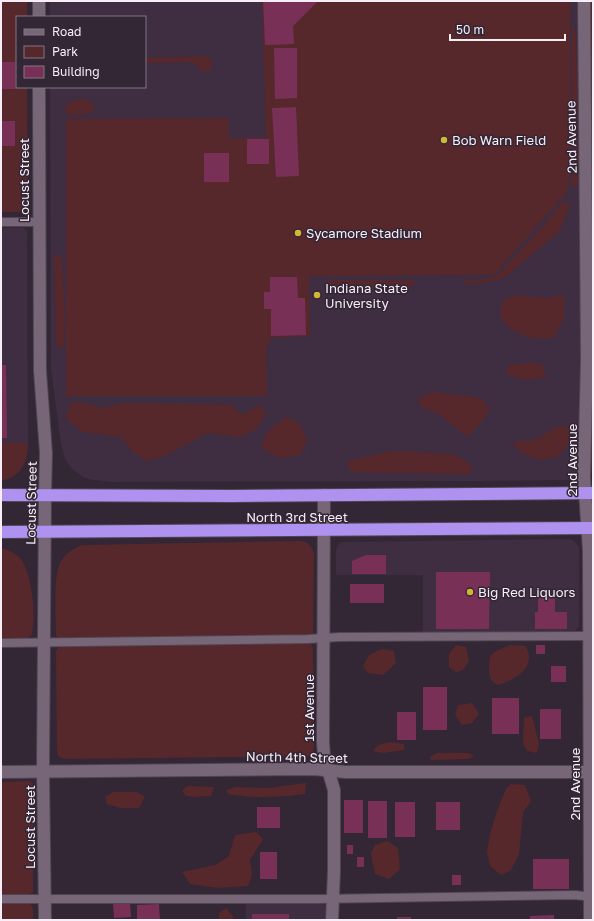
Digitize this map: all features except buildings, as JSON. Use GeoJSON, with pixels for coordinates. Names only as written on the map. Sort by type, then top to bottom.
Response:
{"type":"FeatureCollection","features":[{"type":"Feature","properties":{"kind":"highway","name":"North 3rd Street"},"geometry":{"type":"LineString","coordinates":[[1,495],[589,493]]}},
{"type":"Feature","properties":{"kind":"highway","name":"North 3rd Street"},"geometry":{"type":"LineString","coordinates":[[1,532],[44,533],[590,528]]}},
{"type":"Feature","properties":{"kind":"street"},"geometry":{"type":"LineString","coordinates":[[39,1],[39,16]]}},
{"type":"Feature","properties":{"kind":"street","name":"2nd Avenue"},"geometry":{"type":"LineString","coordinates":[[584,1],[587,352],[584,477],[589,493],[590,528],[590,920]]}},
{"type":"Feature","properties":{"kind":"street","name":"Locust Street"},"geometry":{"type":"LineString","coordinates":[[39,88],[38,222],[40,371],[46,453],[44,533],[44,920]]}},
{"type":"Feature","properties":{"kind":"street","name":"1st Avenue"},"geometry":{"type":"LineString","coordinates":[[324,494],[323,742],[324,756],[334,790],[334,871],[332,920]]}},
{"type":"Feature","properties":{"kind":"street","name":"North 4th Street"},"geometry":{"type":"LineString","coordinates":[[1,772],[306,769],[345,772],[591,772]]}},
{"type":"Feature","properties":{"kind":"lane"},"geometry":{"type":"LineString","coordinates":[[1,222],[38,222]]}},
{"type":"Feature","properties":{"kind":"lane"},"geometry":{"type":"LineString","coordinates":[[1,643],[308,640],[339,637],[591,636]]}},
{"type":"Feature","properties":{"kind":"lane"},"geometry":{"type":"LineString","coordinates":[[1,899],[332,898],[575,895],[591,897]]}},
{"type":"Feature","properties":{"kind":"shaded area","name":"Indiana State University"},"geometry":{"type":"Polygon","coordinates":[[[50,1],[578,1],[583,210],[580,476],[578,479],[479,481],[112,482],[93,480],[83,477],[72,469],[65,459],[61,445],[51,369],[50,88],[146,88],[146,16],[50,16],[50,1]]]}},
{"type":"Feature","properties":{"kind":"shaded area"},"geometry":{"type":"Polygon","coordinates":[[[1,228],[24,228],[27,232],[28,443],[1,443],[1,228]]]}},
{"type":"Feature","properties":{"kind":"shaded area"},"geometry":{"type":"Polygon","coordinates":[[[570,539],[579,547],[579,627],[575,631],[423,633],[423,575],[336,575],[336,550],[341,542],[570,539]]]}},
{"type":"Feature","properties":{"kind":"shaded area"},"geometry":{"type":"Polygon","coordinates":[[[317,901],[325,905],[325,920],[246,920],[246,902],[317,901]]]}},
{"type":"Feature","properties":{"kind":"green space"},"geometry":{"type":"Polygon","coordinates":[[[1,1],[27,1],[27,16],[16,16],[16,88],[27,88],[28,208],[24,212],[1,212],[1,1]]]}},
{"type":"Feature","properties":{"kind":"green space","name":"Sycamore Stadium"},"geometry":{"type":"Polygon","coordinates":[[[262,1],[570,1],[571,170],[567,192],[494,275],[309,276],[310,336],[271,338],[266,350],[267,396],[66,396],[66,119],[228,118],[229,138],[266,138],[262,1]]]}},
{"type":"Feature","properties":{"kind":"green space"},"geometry":{"type":"Polygon","coordinates":[[[590,1],[593,1],[593,475],[589,463],[590,1]]]}},
{"type":"Feature","properties":{"kind":"green space"},"geometry":{"type":"Polygon","coordinates":[[[572,27],[574,28],[576,35],[578,117],[576,121],[573,120],[572,116],[572,27]]]}},
{"type":"Feature","properties":{"kind":"green space"},"geometry":{"type":"Polygon","coordinates":[[[204,56],[212,59],[211,70],[203,72],[195,64],[189,62],[146,63],[146,58],[204,56]]]}},
{"type":"Feature","properties":{"kind":"green space"},"geometry":{"type":"Polygon","coordinates":[[[78,99],[87,100],[94,106],[93,112],[81,115],[68,115],[64,111],[68,103],[78,99]]]}},
{"type":"Feature","properties":{"kind":"green space"},"geometry":{"type":"Polygon","coordinates":[[[575,136],[578,144],[578,181],[577,187],[573,188],[573,140],[575,136]]]}},
{"type":"Feature","properties":{"kind":"green space"},"geometry":{"type":"Polygon","coordinates":[[[568,201],[569,208],[559,232],[505,277],[484,283],[464,283],[465,280],[487,279],[498,275],[544,225],[561,203],[568,201]]]}},
{"type":"Feature","properties":{"kind":"green space"},"geometry":{"type":"Polygon","coordinates":[[[54,255],[59,255],[62,259],[65,323],[64,347],[59,348],[56,341],[54,255]]]}},
{"type":"Feature","properties":{"kind":"green space"},"geometry":{"type":"Polygon","coordinates":[[[328,280],[415,280],[412,287],[329,288],[327,286],[328,280]]]}},
{"type":"Feature","properties":{"kind":"green space"},"geometry":{"type":"Polygon","coordinates":[[[515,295],[548,298],[564,295],[564,317],[554,338],[529,338],[511,329],[503,322],[500,312],[503,300],[515,295]]]}},
{"type":"Feature","properties":{"kind":"green space"},"geometry":{"type":"Polygon","coordinates":[[[528,363],[542,364],[546,377],[520,379],[505,372],[510,365],[528,363]]]}},
{"type":"Feature","properties":{"kind":"green space"},"geometry":{"type":"Polygon","coordinates":[[[431,392],[481,398],[490,409],[480,424],[467,437],[440,415],[420,406],[418,399],[431,392]]]}},
{"type":"Feature","properties":{"kind":"green space"},"geometry":{"type":"Polygon","coordinates":[[[71,402],[86,403],[101,408],[124,403],[231,405],[243,415],[259,405],[266,413],[257,429],[240,437],[207,433],[167,455],[147,461],[132,451],[121,437],[83,432],[71,423],[66,417],[71,402]]]}},
{"type":"Feature","properties":{"kind":"green space"},"geometry":{"type":"Polygon","coordinates":[[[287,417],[299,423],[307,439],[300,455],[279,458],[262,448],[263,442],[267,433],[287,417]]]}},
{"type":"Feature","properties":{"kind":"green space"},"geometry":{"type":"Polygon","coordinates":[[[568,426],[571,440],[558,457],[539,460],[524,454],[512,445],[521,441],[537,439],[556,427],[568,426]]]}},
{"type":"Feature","properties":{"kind":"green space"},"geometry":{"type":"Polygon","coordinates":[[[1,443],[28,443],[28,450],[22,468],[14,476],[1,481],[1,443]]]}},
{"type":"Feature","properties":{"kind":"green space"},"geometry":{"type":"Polygon","coordinates":[[[405,451],[456,455],[470,464],[473,470],[466,474],[351,472],[346,462],[386,452],[405,451]]]}},
{"type":"Feature","properties":{"kind":"green space"},"geometry":{"type":"Polygon","coordinates":[[[301,541],[309,545],[314,553],[313,633],[310,635],[63,640],[58,638],[56,635],[55,608],[56,578],[58,569],[66,554],[82,545],[301,541]]]}},
{"type":"Feature","properties":{"kind":"green space"},"geometry":{"type":"Polygon","coordinates":[[[1,548],[16,554],[24,564],[28,573],[34,619],[31,636],[26,638],[1,638],[1,548]]]}},
{"type":"Feature","properties":{"kind":"green space"},"geometry":{"type":"Polygon","coordinates":[[[310,642],[313,648],[314,745],[313,753],[308,756],[66,759],[59,757],[57,753],[56,651],[58,648],[65,646],[310,642]]]}},
{"type":"Feature","properties":{"kind":"green space"},"geometry":{"type":"Polygon","coordinates":[[[456,645],[466,647],[469,661],[463,670],[456,672],[449,667],[449,654],[456,645]]]}},
{"type":"Feature","properties":{"kind":"green space"},"geometry":{"type":"Polygon","coordinates":[[[510,645],[526,646],[529,655],[528,662],[526,667],[519,675],[498,685],[494,683],[490,677],[490,656],[496,651],[510,645]]]}},
{"type":"Feature","properties":{"kind":"green space"},"geometry":{"type":"Polygon","coordinates":[[[382,649],[394,651],[396,663],[383,675],[368,673],[363,666],[369,655],[382,649]]]}},
{"type":"Feature","properties":{"kind":"green space"},"geometry":{"type":"Polygon","coordinates":[[[472,703],[479,714],[472,723],[462,725],[455,715],[458,705],[472,703]]]}},
{"type":"Feature","properties":{"kind":"green space"},"geometry":{"type":"Polygon","coordinates":[[[532,716],[539,744],[537,753],[527,751],[523,743],[524,718],[532,716]]]}},
{"type":"Feature","properties":{"kind":"green space"},"geometry":{"type":"Polygon","coordinates":[[[391,742],[404,744],[404,750],[383,753],[373,751],[378,745],[391,742]]]}},
{"type":"Feature","properties":{"kind":"green space"},"geometry":{"type":"Polygon","coordinates":[[[437,753],[468,753],[474,756],[469,759],[431,760],[430,757],[437,753]]]}},
{"type":"Feature","properties":{"kind":"green space"},"geometry":{"type":"Polygon","coordinates":[[[30,781],[33,785],[33,892],[27,895],[1,895],[1,782],[30,781]]]}},
{"type":"Feature","properties":{"kind":"green space"},"geometry":{"type":"Polygon","coordinates":[[[306,783],[305,794],[286,796],[247,797],[228,794],[226,790],[236,787],[268,788],[306,783]]]}},
{"type":"Feature","properties":{"kind":"green space"},"geometry":{"type":"Polygon","coordinates":[[[511,784],[525,785],[531,801],[523,813],[519,854],[511,870],[501,875],[490,866],[487,852],[490,834],[497,811],[506,789],[511,784]]]}},
{"type":"Feature","properties":{"kind":"green space"},"geometry":{"type":"Polygon","coordinates":[[[187,786],[214,787],[211,796],[195,797],[186,796],[182,791],[187,786]]]}},
{"type":"Feature","properties":{"kind":"green space"},"geometry":{"type":"Polygon","coordinates":[[[113,792],[137,792],[145,797],[139,808],[120,808],[107,804],[105,797],[113,792]]]}},
{"type":"Feature","properties":{"kind":"green space"},"geometry":{"type":"Polygon","coordinates":[[[256,832],[263,839],[250,860],[252,875],[248,886],[218,888],[190,884],[182,872],[215,865],[229,856],[235,835],[256,832]]]}},
{"type":"Feature","properties":{"kind":"green space"},"geometry":{"type":"Polygon","coordinates":[[[387,841],[398,848],[400,869],[389,879],[375,874],[371,853],[375,845],[387,841]]]}},
{"type":"Feature","properties":{"kind":"green space"},"geometry":{"type":"Polygon","coordinates":[[[1,902],[28,903],[33,908],[33,920],[1,920],[1,902]]]}},
{"type":"Feature","properties":{"kind":"green space"},"geometry":{"type":"Polygon","coordinates":[[[226,908],[233,916],[233,920],[219,920],[219,913],[226,908]]]}},
{"type":"Feature","properties":{"kind":"place","name":"Bob Warn Field"},"geometry":{"type":"Point","coordinates":[444,140]}},
{"type":"Feature","properties":{"kind":"place","name":"Sycamore Stadium"},"geometry":{"type":"Point","coordinates":[298,233]}},
{"type":"Feature","properties":{"kind":"place","name":"Indiana State University"},"geometry":{"type":"Point","coordinates":[317,295]}},
{"type":"Feature","properties":{"kind":"place","name":"Big Red Liquors"},"geometry":{"type":"Point","coordinates":[470,592]}}]}
